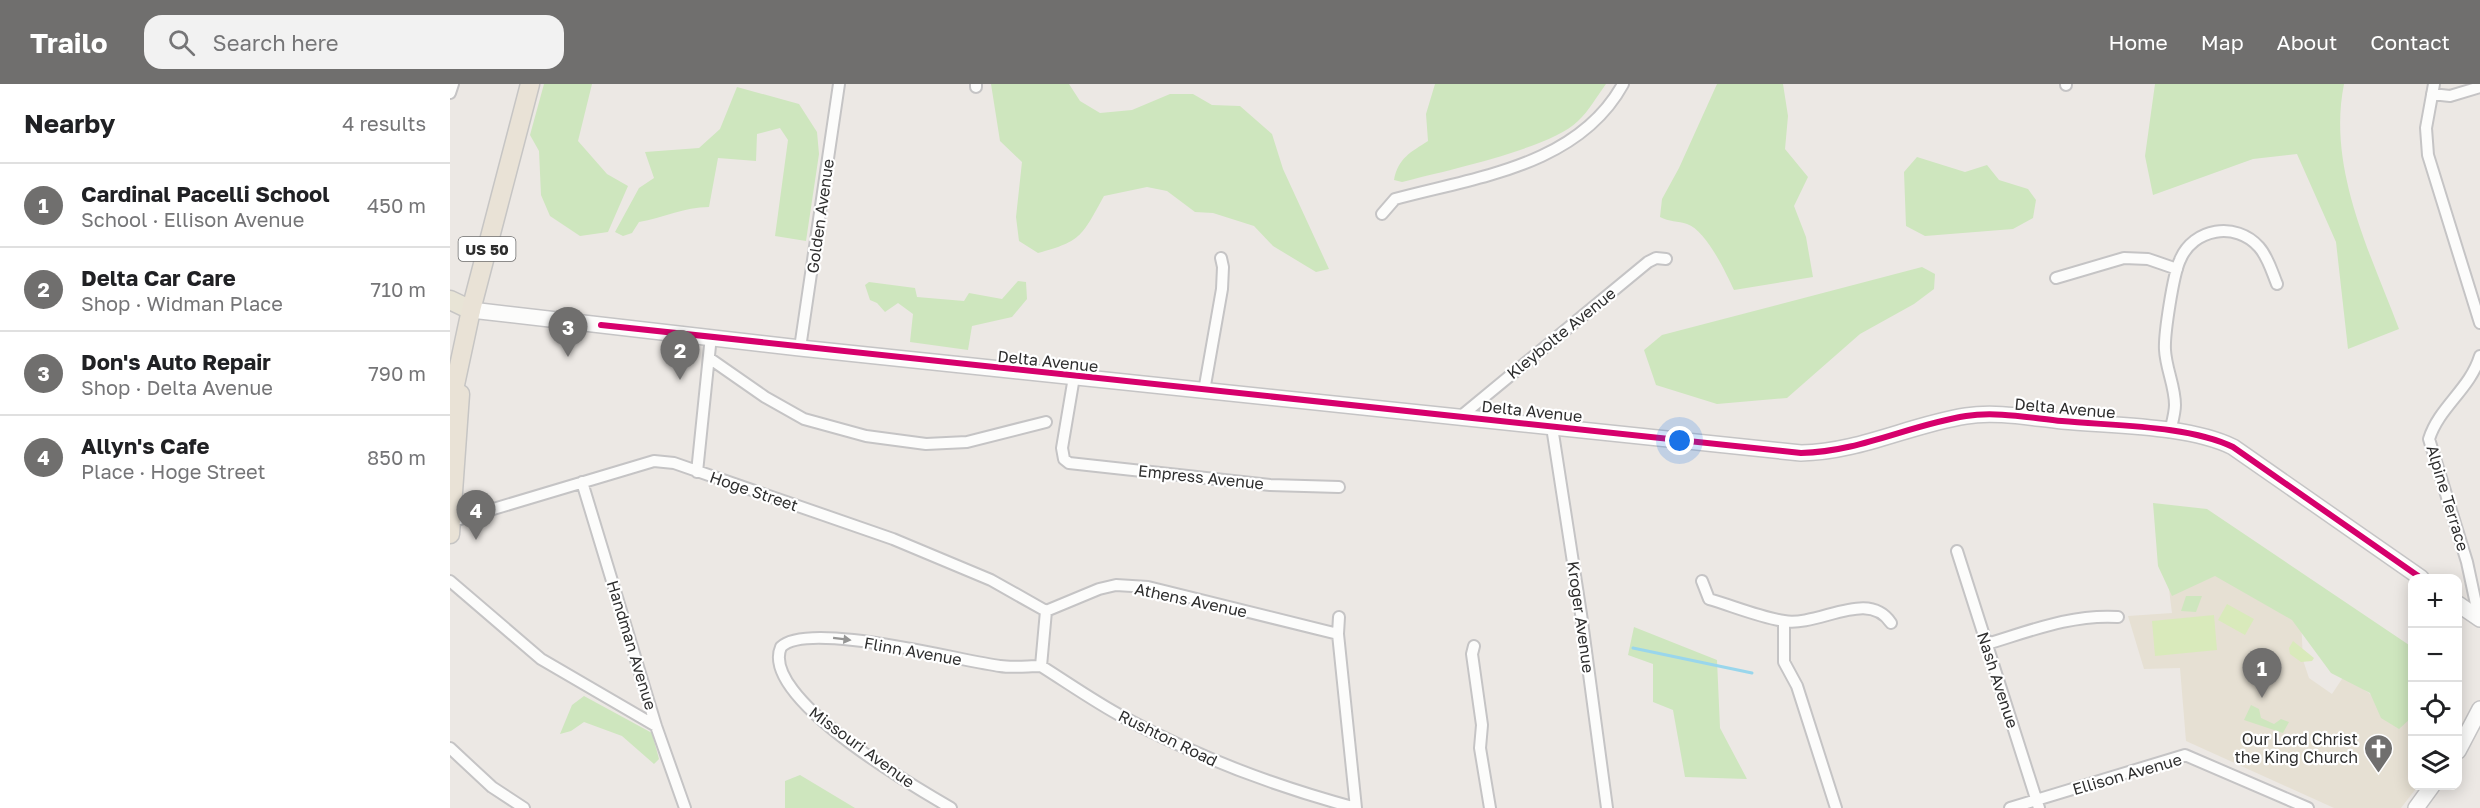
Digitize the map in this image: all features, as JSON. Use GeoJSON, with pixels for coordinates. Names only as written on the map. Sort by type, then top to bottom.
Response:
{"type":"FeatureCollection","features":[{"type":"Feature","properties":{"kind":"highway","name":"US 50"},"geometry":{"type":"LineString","coordinates":[[450,408],[471,310],[530,84]]}},
{"type":"Feature","properties":{"kind":"highway","name":"US 50"},"geometry":{"type":"LineString","coordinates":[[450,522],[462,350]]}},
{"type":"Feature","properties":{"kind":"highway"},"geometry":{"type":"LineString","coordinates":[[450,453],[450,487]]}},
{"type":"Feature","properties":{"kind":"main road","name":"Delta Avenue"},"geometry":{"type":"LineString","coordinates":[[450,300],[471,310]]}},
{"type":"Feature","properties":{"kind":"main road","name":"Delta Avenue"},"geometry":{"type":"LineString","coordinates":[[450,313],[471,310],[800,348],[1801,453],[1852,448],[1968,415],[2005,416],[2170,432],[2214,438],[2233,447],[2414,574]]}},
{"type":"Feature","properties":{"kind":"main road"},"geometry":{"type":"LineString","coordinates":[[2462,607],[2480,618]]}},
{"type":"Feature","properties":{"kind":"main road"},"geometry":{"type":"LineString","coordinates":[[2462,742],[2480,710]]}},
{"type":"Feature","properties":{"kind":"main road"},"geometry":{"type":"LineString","coordinates":[[2416,808],[2429,790]]}},
{"type":"Feature","properties":{"kind":"street"},"geometry":{"type":"LineString","coordinates":[[450,93],[453,84]]}},
{"type":"Feature","properties":{"kind":"street","name":"Golden Avenue"},"geometry":{"type":"LineString","coordinates":[[800,348],[839,84]]}},
{"type":"Feature","properties":{"kind":"street"},"geometry":{"type":"LineString","coordinates":[[1382,214],[1395,199],[1524,164],[1563,146],[1597,120],[1611,104],[1623,84]]}},
{"type":"Feature","properties":{"kind":"street"},"geometry":{"type":"LineString","coordinates":[[2480,87],[2450,96],[2433,89],[2426,128],[2428,155],[2480,323]]}},
{"type":"Feature","properties":{"kind":"street"},"geometry":{"type":"LineString","coordinates":[[2170,432],[2175,406],[2165,350],[2177,269],[2185,250],[2192,242],[2211,232],[2232,231],[2242,234],[2259,247],[2277,284]]}},
{"type":"Feature","properties":{"kind":"street"},"geometry":{"type":"LineString","coordinates":[[1204,391],[1222,289],[1221,258]]}},
{"type":"Feature","properties":{"kind":"street","name":"Kleybolte Avenue"},"geometry":{"type":"LineString","coordinates":[[1460,417],[1648,262],[1656,258],[1666,259]]}},
{"type":"Feature","properties":{"kind":"street"},"geometry":{"type":"LineString","coordinates":[[2056,278],[2124,258],[2148,259],[2177,269]]}},
{"type":"Feature","properties":{"kind":"street"},"geometry":{"type":"LineString","coordinates":[[697,472],[711,336]]}},
{"type":"Feature","properties":{"kind":"street","name":"Alpine Terrace"},"geometry":{"type":"LineString","coordinates":[[2480,356],[2474,375],[2433,427],[2429,439],[2467,562],[2480,618]]}},
{"type":"Feature","properties":{"kind":"street"},"geometry":{"type":"LineString","coordinates":[[709,358],[765,397],[804,419],[866,436],[926,444],[967,442],[1046,422]]}},
{"type":"Feature","properties":{"kind":"street","name":"Empress Avenue"},"geometry":{"type":"LineString","coordinates":[[1074,377],[1062,448],[1064,459],[1075,464],[1270,485],[1339,487]]}},
{"type":"Feature","properties":{"kind":"street","name":"Kroger Avenue"},"geometry":{"type":"LineString","coordinates":[[1552,427],[1581,614],[1607,808]]}},
{"type":"Feature","properties":{"kind":"street","name":"Hoge Street"},"geometry":{"type":"LineString","coordinates":[[450,522],[654,461],[674,463],[903,544],[991,580],[1046,611]]}},
{"type":"Feature","properties":{"kind":"street","name":"Handman Avenue"},"geometry":{"type":"LineString","coordinates":[[582,482],[657,726],[686,808]]}},
{"type":"Feature","properties":{"kind":"street","name":"Nash Avenue"},"geometry":{"type":"LineString","coordinates":[[1957,551],[2038,804]]}},
{"type":"Feature","properties":{"kind":"street"},"geometry":{"type":"LineString","coordinates":[[450,581],[542,658],[657,726]]}},
{"type":"Feature","properties":{"kind":"street"},"geometry":{"type":"LineString","coordinates":[[1702,581],[1709,599],[1784,621],[1802,622],[1862,607],[1876,609],[1891,623]]}},
{"type":"Feature","properties":{"kind":"street","name":"Athens Avenue"},"geometry":{"type":"LineString","coordinates":[[1046,611],[1099,589],[1116,585],[1148,587],[1338,634]]}},
{"type":"Feature","properties":{"kind":"street"},"geometry":{"type":"LineString","coordinates":[[1041,666],[1046,611]]}},
{"type":"Feature","properties":{"kind":"street"},"geometry":{"type":"LineString","coordinates":[[1987,644],[2069,620],[2086,617],[2118,617]]}},
{"type":"Feature","properties":{"kind":"street"},"geometry":{"type":"LineString","coordinates":[[1339,618],[1338,634],[1356,808]]}},
{"type":"Feature","properties":{"kind":"street"},"geometry":{"type":"LineString","coordinates":[[1784,621],[1784,662],[1797,686],[1836,808]]}},
{"type":"Feature","properties":{"kind":"street","name":"Flinn Avenue"},"geometry":{"type":"LineString","coordinates":[[785,644],[794,639],[822,637],[873,643],[1003,667],[1041,666]]}},
{"type":"Feature","properties":{"kind":"street","name":"Missouri Avenue"},"geometry":{"type":"LineString","coordinates":[[785,644],[778,654],[781,673],[794,695],[814,715],[951,808]]}},
{"type":"Feature","properties":{"kind":"street"},"geometry":{"type":"LineString","coordinates":[[1474,646],[1472,654],[1482,725],[1480,748],[1490,808]]}},
{"type":"Feature","properties":{"kind":"street","name":"Rushton Road"},"geometry":{"type":"LineString","coordinates":[[1041,666],[1120,716],[1206,758],[1274,784],[1356,808]]}},
{"type":"Feature","properties":{"kind":"street"},"geometry":{"type":"LineString","coordinates":[[450,748],[492,787],[524,808]]}},
{"type":"Feature","properties":{"kind":"street","name":"Ellison Avenue"},"geometry":{"type":"LineString","coordinates":[[2010,808],[2038,804],[2186,755],[2308,808]]}},
{"type":"Feature","properties":{"kind":"shaded area"},"geometry":{"type":"Polygon","coordinates":[[[2165,557],[2300,599],[2303,660],[2309,678],[2332,694],[2344,676],[2379,700],[2408,702],[2408,790],[2415,790],[2401,808],[2334,808],[2186,741],[2180,668],[2144,669],[2128,616],[2172,613],[2165,557]]]}},
{"type":"Feature","properties":{"kind":"green space"},"geometry":{"type":"Polygon","coordinates":[[[544,84],[592,84],[578,141],[607,174],[628,186],[608,232],[580,236],[550,216],[541,195],[539,151],[530,135],[544,84]]]}},
{"type":"Feature","properties":{"kind":"green space"},"geometry":{"type":"Polygon","coordinates":[[[991,84],[1069,84],[1080,101],[1100,113],[1132,110],[1170,94],[1193,94],[1212,105],[1240,106],[1272,134],[1283,169],[1329,269],[1316,272],[1273,246],[1254,226],[1213,213],[1195,212],[1167,191],[1147,187],[1104,196],[1080,235],[1064,245],[1038,253],[1019,241],[1016,217],[1022,162],[1000,141],[991,84]]]}},
{"type":"Feature","properties":{"kind":"green space"},"geometry":{"type":"Polygon","coordinates":[[[1435,84],[1606,84],[1578,121],[1544,141],[1495,158],[1402,182],[1394,180],[1402,161],[1428,141],[1426,114],[1435,84]]]}},
{"type":"Feature","properties":{"kind":"green space"},"geometry":{"type":"Polygon","coordinates":[[[1717,84],[1783,84],[1788,116],[1785,149],[1808,177],[1794,206],[1806,237],[1813,277],[1734,290],[1715,253],[1701,234],[1687,224],[1660,217],[1662,199],[1679,168],[1717,84]]]}},
{"type":"Feature","properties":{"kind":"green space"},"geometry":{"type":"Polygon","coordinates":[[[2155,84],[2344,84],[2340,115],[2341,147],[2346,178],[2364,240],[2399,329],[2348,349],[2336,242],[2297,154],[2253,159],[2153,195],[2145,156],[2155,84]]]}},
{"type":"Feature","properties":{"kind":"green space"},"geometry":{"type":"Polygon","coordinates":[[[737,87],[799,104],[817,132],[819,154],[806,241],[775,236],[788,140],[780,128],[757,134],[756,161],[718,158],[709,207],[691,209],[639,222],[632,233],[623,236],[615,232],[639,188],[654,178],[645,152],[699,148],[720,129],[737,87]]]}},
{"type":"Feature","properties":{"kind":"green space"},"geometry":{"type":"Polygon","coordinates":[[[1917,157],[1965,172],[1987,165],[1999,180],[2028,189],[2036,200],[2033,218],[2013,229],[1925,236],[1906,226],[1904,172],[1917,157]]]}},
{"type":"Feature","properties":{"kind":"green space"},"geometry":{"type":"Polygon","coordinates":[[[1922,267],[1935,274],[1934,289],[1914,304],[1860,334],[1787,398],[1717,404],[1656,385],[1644,350],[1662,335],[1922,267]]]}},
{"type":"Feature","properties":{"kind":"green space"},"geometry":{"type":"Polygon","coordinates":[[[1018,281],[1026,282],[1027,299],[1012,317],[972,326],[968,350],[910,342],[913,314],[898,303],[885,312],[877,303],[870,300],[865,285],[869,282],[915,288],[917,297],[964,301],[969,293],[1002,299],[1018,281]]]}},
{"type":"Feature","properties":{"kind":"green space"},"geometry":{"type":"Polygon","coordinates":[[[2153,503],[2207,509],[2408,644],[2408,721],[2399,729],[2381,718],[2370,693],[2331,673],[2292,620],[2215,576],[2172,596],[2158,566],[2153,503]]]}},
{"type":"Feature","properties":{"kind":"green space"},"geometry":{"type":"Polygon","coordinates":[[[2186,596],[2202,596],[2196,612],[2181,611],[2186,596]]]}},
{"type":"Feature","properties":{"kind":"green space"},"geometry":{"type":"Polygon","coordinates":[[[2227,604],[2254,619],[2245,635],[2218,620],[2227,604]]]}},
{"type":"Feature","properties":{"kind":"green space"},"geometry":{"type":"Polygon","coordinates":[[[2214,615],[2217,650],[2155,656],[2152,621],[2214,615]]]}},
{"type":"Feature","properties":{"kind":"green space"},"geometry":{"type":"Polygon","coordinates":[[[1634,627],[1717,660],[1720,728],[1747,779],[1685,777],[1673,710],[1653,702],[1653,664],[1628,655],[1634,627]]]}},
{"type":"Feature","properties":{"kind":"green space"},"geometry":{"type":"Polygon","coordinates":[[[2293,641],[2314,658],[2312,661],[2301,662],[2290,654],[2289,648],[2293,641]]]}},
{"type":"Feature","properties":{"kind":"green space"},"geometry":{"type":"Polygon","coordinates":[[[584,696],[652,733],[659,759],[654,764],[622,736],[584,722],[571,731],[560,734],[572,705],[584,696]]]}},
{"type":"Feature","properties":{"kind":"green space"},"geometry":{"type":"Polygon","coordinates":[[[2251,705],[2259,709],[2261,718],[2274,724],[2281,719],[2289,722],[2283,733],[2244,720],[2251,705]]]}},
{"type":"Feature","properties":{"kind":"green space"},"geometry":{"type":"Polygon","coordinates":[[[800,775],[855,808],[785,808],[785,781],[800,775]]]}},
{"type":"Feature","properties":{"kind":"waterway"},"geometry":{"type":"LineString","coordinates":[[1633,648],[1752,673]]}},
{"type":"Feature","properties":{"kind":"cycle path"},"geometry":{"type":"LineString","coordinates":[[601,325],[1801,453],[1843,448],[1945,420],[1989,414],[2173,430],[2194,434],[2233,447],[2415,574]]}},
{"type":"Feature","properties":{"kind":"place","name":"Don's Auto Repair"},"geometry":{"type":"Point","coordinates":[568,357]}},
{"type":"Feature","properties":{"kind":"place","name":"Delta Car Care"},"geometry":{"type":"Point","coordinates":[680,380]}},
{"type":"Feature","properties":{"kind":"place","name":"Allyn's Cafe"},"geometry":{"type":"Point","coordinates":[476,540]}},
{"type":"Feature","properties":{"kind":"place","name":"Cardinal Pacelli School"},"geometry":{"type":"Point","coordinates":[2262,698]}},
{"type":"Feature","properties":{"kind":"place","name":"Our Lord Christ the King Church"},"geometry":{"type":"Point","coordinates":[2379,774]}}]}
